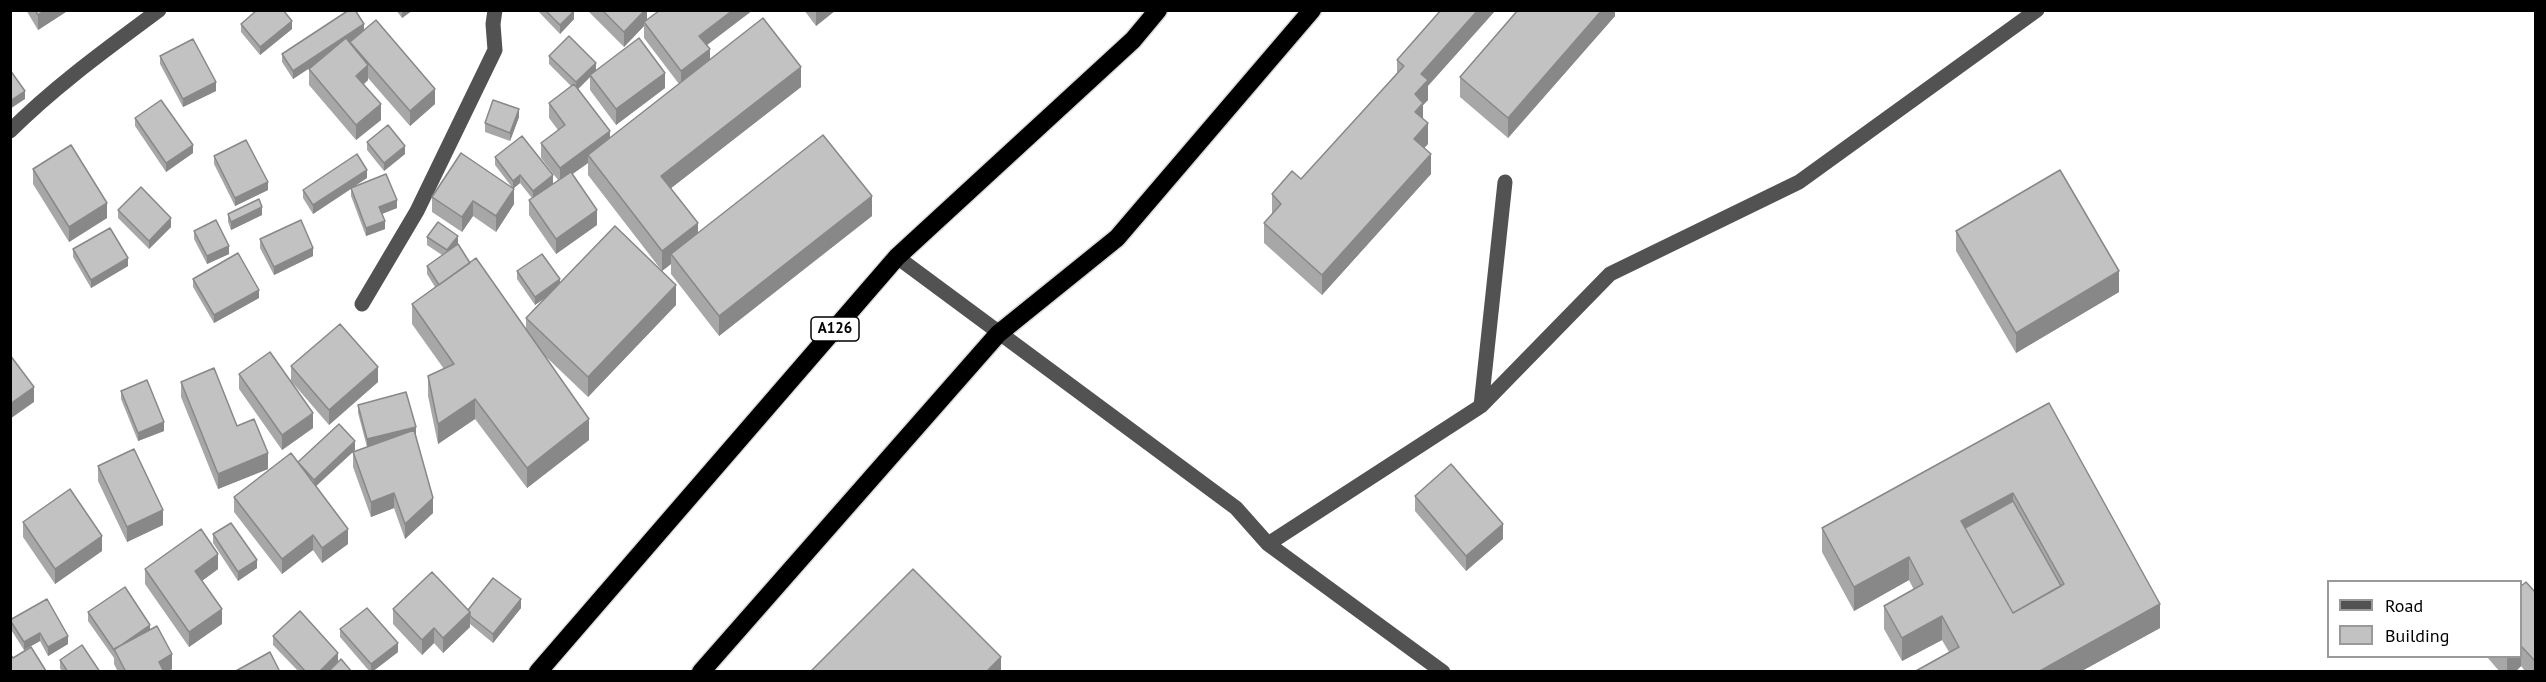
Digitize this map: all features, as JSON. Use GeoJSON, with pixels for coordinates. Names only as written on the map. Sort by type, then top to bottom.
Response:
{"type":"FeatureCollection","features":[{"type":"Feature","properties":{"kind":"highway","name":"A126"},"geometry":{"type":"LineString","coordinates":[[538,672],[897,257],[1133,40],[1158,10]]}},
{"type":"Feature","properties":{"kind":"highway"},"geometry":{"type":"LineString","coordinates":[[701,672],[998,334],[1117,238],[1312,10]]}},
{"type":"Feature","properties":{"kind":"street"},"geometry":{"type":"LineString","coordinates":[[10,131],[99,55],[159,10]]}},
{"type":"Feature","properties":{"kind":"street"},"geometry":{"type":"LineString","coordinates":[[362,304],[417,211],[495,50],[493,24],[495,10]]}},
{"type":"Feature","properties":{"kind":"street"},"geometry":{"type":"LineString","coordinates":[[1268,544],[1481,406],[1610,274],[1799,182],[2037,10]]}},
{"type":"Feature","properties":{"kind":"street"},"geometry":{"type":"LineString","coordinates":[[1481,406],[1505,182]]}},
{"type":"Feature","properties":{"kind":"street"},"geometry":{"type":"LineString","coordinates":[[897,257],[1236,508],[1268,544],[1443,672]]}},
{"type":"Feature","properties":{"kind":"building"},"geometry":{"type":"Polygon","coordinates":[[[35,10],[45,10],[38,15],[35,10]]]}},
{"type":"Feature","properties":{"kind":"building"},"geometry":{"type":"Polygon","coordinates":[[[257,10],[283,10],[292,21],[260,47],[241,24],[257,10]]]}},
{"type":"Feature","properties":{"kind":"building"},"geometry":{"type":"Polygon","coordinates":[[[349,10],[355,10],[364,24],[293,71],[282,54],[349,10]]]}},
{"type":"Feature","properties":{"kind":"building"},"geometry":{"type":"Polygon","coordinates":[[[545,10],[574,10],[574,11],[560,25],[545,10]]]}},
{"type":"Feature","properties":{"kind":"building"},"geometry":{"type":"Polygon","coordinates":[[[602,10],[645,10],[624,32],[602,10]]]}},
{"type":"Feature","properties":{"kind":"building"},"geometry":{"type":"Polygon","coordinates":[[[660,10],[733,10],[699,36],[710,49],[681,71],[644,22],[660,10]]]}},
{"type":"Feature","properties":{"kind":"building"},"geometry":{"type":"Polygon","coordinates":[[[1441,10],[1478,10],[1421,74],[1428,80],[1415,94],[1423,103],[1415,112],[1428,123],[1414,139],[1431,154],[1322,275],[1264,223],[1281,204],[1272,194],[1292,171],[1301,179],[1404,66],[1397,60],[1441,10]]]}},
{"type":"Feature","properties":{"kind":"building"},"geometry":{"type":"Polygon","coordinates":[[[1518,10],[1602,10],[1508,118],[1460,77],[1518,10]]]}},
{"type":"Feature","properties":{"kind":"building"},"geometry":{"type":"Polygon","coordinates":[[[763,18],[801,67],[661,176],[698,223],[662,251],[588,155],[763,18]]]}},
{"type":"Feature","properties":{"kind":"building"},"geometry":{"type":"Polygon","coordinates":[[[376,20],[435,89],[410,111],[350,42],[376,20]]]}},
{"type":"Feature","properties":{"kind":"building"},"geometry":{"type":"Polygon","coordinates":[[[569,36],[596,63],[576,82],[549,56],[569,36]]]}},
{"type":"Feature","properties":{"kind":"building"},"geometry":{"type":"Polygon","coordinates":[[[346,38],[368,65],[356,76],[381,104],[356,125],[309,69],[346,38]]]}},
{"type":"Feature","properties":{"kind":"building"},"geometry":{"type":"Polygon","coordinates":[[[639,38],[665,73],[616,109],[590,75],[639,38]]]}},
{"type":"Feature","properties":{"kind":"building"},"geometry":{"type":"Polygon","coordinates":[[[193,39],[216,82],[183,99],[160,56],[193,39]]]}},
{"type":"Feature","properties":{"kind":"building"},"geometry":{"type":"Polygon","coordinates":[[[10,70],[25,91],[10,101],[10,70]]]}},
{"type":"Feature","properties":{"kind":"building"},"geometry":{"type":"Polygon","coordinates":[[[574,84],[610,131],[560,168],[541,143],[565,125],[549,103],[574,84]]]}},
{"type":"Feature","properties":{"kind":"building"},"geometry":{"type":"Polygon","coordinates":[[[161,100],[193,145],[166,163],[135,118],[161,100]]]}},
{"type":"Feature","properties":{"kind":"building"},"geometry":{"type":"Polygon","coordinates":[[[493,100],[519,109],[510,133],[485,123],[493,100]]]}},
{"type":"Feature","properties":{"kind":"building"},"geometry":{"type":"Polygon","coordinates":[[[388,125],[405,146],[384,163],[367,142],[388,125]]]}},
{"type":"Feature","properties":{"kind":"building"},"geometry":{"type":"Polygon","coordinates":[[[823,135],[872,196],[719,316],[671,254],[823,135]]]}},
{"type":"Feature","properties":{"kind":"building"},"geometry":{"type":"Polygon","coordinates":[[[522,136],[553,175],[533,191],[520,175],[513,181],[495,157],[522,136]]]}},
{"type":"Feature","properties":{"kind":"building"},"geometry":{"type":"Polygon","coordinates":[[[246,140],[268,182],[235,198],[214,156],[246,140]]]}},
{"type":"Feature","properties":{"kind":"building"},"geometry":{"type":"Polygon","coordinates":[[[71,145],[107,203],[69,227],[33,169],[71,145]]]}},
{"type":"Feature","properties":{"kind":"building"},"geometry":{"type":"Polygon","coordinates":[[[461,153],[514,189],[496,216],[473,201],[462,217],[432,197],[461,153]]]}},
{"type":"Feature","properties":{"kind":"building"},"geometry":{"type":"Polygon","coordinates":[[[357,154],[367,170],[313,205],[303,190],[357,154]]]}},
{"type":"Feature","properties":{"kind":"building"},"geometry":{"type":"Polygon","coordinates":[[[2060,170],[2119,271],[2016,333],[1956,231],[2060,170]]]}},
{"type":"Feature","properties":{"kind":"building"},"geometry":{"type":"Polygon","coordinates":[[[571,172],[597,210],[556,239],[529,200],[571,172]]]}},
{"type":"Feature","properties":{"kind":"building"},"geometry":{"type":"Polygon","coordinates":[[[386,174],[397,200],[379,207],[385,221],[366,228],[351,188],[386,174]]]}},
{"type":"Feature","properties":{"kind":"building"},"geometry":{"type":"Polygon","coordinates":[[[141,187],[171,218],[149,241],[118,210],[141,187]]]}},
{"type":"Feature","properties":{"kind":"building"},"geometry":{"type":"Polygon","coordinates":[[[259,199],[262,207],[231,222],[228,214],[259,199]]]}},
{"type":"Feature","properties":{"kind":"building"},"geometry":{"type":"Polygon","coordinates":[[[216,220],[229,246],[207,256],[194,231],[216,220]]]}},
{"type":"Feature","properties":{"kind":"building"},"geometry":{"type":"Polygon","coordinates":[[[301,220],[313,248],[274,267],[260,239],[301,220]]]}},
{"type":"Feature","properties":{"kind":"building"},"geometry":{"type":"Polygon","coordinates":[[[438,222],[458,236],[447,250],[427,237],[438,222]]]}},
{"type":"Feature","properties":{"kind":"building"},"geometry":{"type":"Polygon","coordinates":[[[615,226],[676,285],[588,377],[526,318],[615,226]]]}},
{"type":"Feature","properties":{"kind":"building"},"geometry":{"type":"Polygon","coordinates":[[[110,228],[128,258],[91,280],[73,249],[110,228]]]}},
{"type":"Feature","properties":{"kind":"building"},"geometry":{"type":"Polygon","coordinates":[[[458,244],[470,263],[439,285],[427,266],[458,244]]]}},
{"type":"Feature","properties":{"kind":"building"},"geometry":{"type":"Polygon","coordinates":[[[238,253],[259,290],[214,315],[193,279],[238,253]]]}},
{"type":"Feature","properties":{"kind":"building"},"geometry":{"type":"Polygon","coordinates":[[[542,254],[560,279],[535,297],[517,271],[542,254]]]}},
{"type":"Feature","properties":{"kind":"building"},"geometry":{"type":"Polygon","coordinates":[[[476,258],[589,419],[527,468],[475,399],[438,424],[428,376],[454,364],[412,304],[476,258]]]}},
{"type":"Feature","properties":{"kind":"building"},"geometry":{"type":"Polygon","coordinates":[[[340,324],[378,367],[329,410],[291,366],[340,324]]]}},
{"type":"Feature","properties":{"kind":"building"},"geometry":{"type":"Polygon","coordinates":[[[270,352],[313,413],[282,435],[239,374],[270,352]]]}},
{"type":"Feature","properties":{"kind":"building"},"geometry":{"type":"Polygon","coordinates":[[[10,355],[34,387],[10,404],[10,355]]]}},
{"type":"Feature","properties":{"kind":"building"},"geometry":{"type":"Polygon","coordinates":[[[214,368],[237,426],[254,419],[268,453],[218,474],[181,382],[214,368]]]}},
{"type":"Feature","properties":{"kind":"building"},"geometry":{"type":"Polygon","coordinates":[[[147,380],[164,422],[138,433],[121,391],[147,380]]]}},
{"type":"Feature","properties":{"kind":"building"},"geometry":{"type":"Polygon","coordinates":[[[406,392],[416,427],[367,439],[358,405],[406,392]]]}},
{"type":"Feature","properties":{"kind":"building"},"geometry":{"type":"Polygon","coordinates":[[[2049,403],[2160,604],[2038,672],[1914,672],[1959,647],[1942,616],[1902,638],[1884,606],[1923,584],[1909,557],[1854,587],[1822,528],[2049,403]],[[2013,493],[1961,521],[2013,613],[2064,584],[2013,493]]]}},
{"type":"Feature","properties":{"kind":"building"},"geometry":{"type":"Polygon","coordinates":[[[339,424],[355,441],[314,480],[298,462],[339,424]]]}},
{"type":"Feature","properties":{"kind":"building"},"geometry":{"type":"Polygon","coordinates":[[[414,430],[433,498],[405,524],[394,493],[371,502],[353,452],[414,430]]]}},
{"type":"Feature","properties":{"kind":"building"},"geometry":{"type":"Polygon","coordinates":[[[134,449],[163,510],[127,527],[98,466],[134,449]]]}},
{"type":"Feature","properties":{"kind":"building"},"geometry":{"type":"Polygon","coordinates":[[[291,453],[348,529],[322,548],[313,535],[282,559],[234,497],[291,453]]]}},
{"type":"Feature","properties":{"kind":"building"},"geometry":{"type":"Polygon","coordinates":[[[1451,464],[1503,524],[1466,556],[1415,496],[1451,464]]]}},
{"type":"Feature","properties":{"kind":"building"},"geometry":{"type":"Polygon","coordinates":[[[70,489],[102,536],[55,569],[23,522],[70,489]]]}},
{"type":"Feature","properties":{"kind":"building"},"geometry":{"type":"Polygon","coordinates":[[[2013,501],[2061,586],[2013,613],[1965,528],[2013,501]]]}},
{"type":"Feature","properties":{"kind":"building"},"geometry":{"type":"Polygon","coordinates":[[[231,523],[257,560],[238,572],[213,534],[231,523]]]}},
{"type":"Feature","properties":{"kind":"building"},"geometry":{"type":"Polygon","coordinates":[[[201,529],[218,554],[195,571],[222,609],[189,632],[145,569],[201,529]]]}},
{"type":"Feature","properties":{"kind":"building"},"geometry":{"type":"Polygon","coordinates":[[[913,569],[1001,657],[986,672],[810,672],[913,569]]]}},
{"type":"Feature","properties":{"kind":"building"},"geometry":{"type":"Polygon","coordinates":[[[432,572],[470,612],[443,638],[434,628],[422,640],[393,609],[432,572]]]}},
{"type":"Feature","properties":{"kind":"building"},"geometry":{"type":"Polygon","coordinates":[[[493,578],[521,599],[493,634],[470,616],[468,610],[493,578]]]}},
{"type":"Feature","properties":{"kind":"building"},"geometry":{"type":"Polygon","coordinates":[[[2526,582],[2535,592],[2535,661],[2522,647],[2522,585],[2526,582]]]}},
{"type":"Feature","properties":{"kind":"building"},"geometry":{"type":"Polygon","coordinates":[[[125,587],[150,625],[114,650],[88,612],[125,587]]]}},
{"type":"Feature","properties":{"kind":"building"},"geometry":{"type":"Polygon","coordinates":[[[47,599],[68,636],[48,647],[40,633],[24,642],[10,620],[47,599]]]}},
{"type":"Feature","properties":{"kind":"building"},"geometry":{"type":"Polygon","coordinates":[[[367,608],[398,643],[371,664],[340,629],[367,608]]]}},
{"type":"Feature","properties":{"kind":"building"},"geometry":{"type":"Polygon","coordinates":[[[300,611],[338,653],[319,672],[306,672],[273,636],[300,611]]]}},
{"type":"Feature","properties":{"kind":"building"},"geometry":{"type":"Polygon","coordinates":[[[157,626],[172,654],[159,662],[164,672],[126,672],[114,649],[157,626]]]}},
{"type":"Feature","properties":{"kind":"building"},"geometry":{"type":"Polygon","coordinates":[[[82,645],[100,672],[68,672],[60,660],[82,645]]]}},
{"type":"Feature","properties":{"kind":"building"},"geometry":{"type":"Polygon","coordinates":[[[31,647],[46,671],[10,672],[10,654],[13,658],[31,647]]]}},
{"type":"Feature","properties":{"kind":"building"},"geometry":{"type":"Polygon","coordinates":[[[270,652],[280,672],[234,672],[270,652]]]}},
{"type":"Feature","properties":{"kind":"building"},"geometry":{"type":"Polygon","coordinates":[[[341,659],[352,672],[328,672],[341,659]]]}}]}
